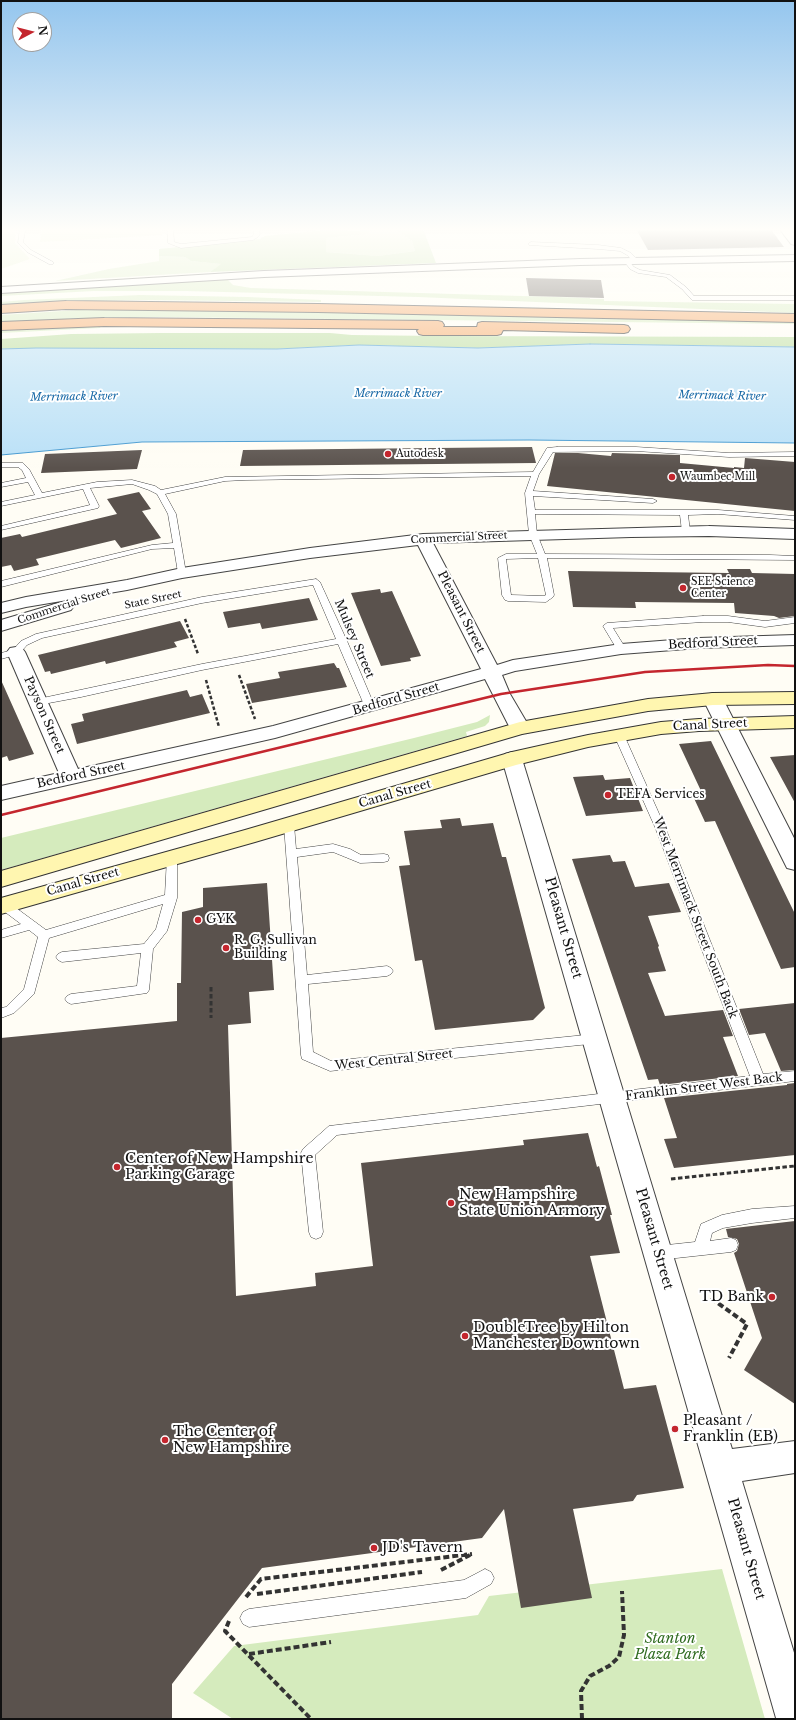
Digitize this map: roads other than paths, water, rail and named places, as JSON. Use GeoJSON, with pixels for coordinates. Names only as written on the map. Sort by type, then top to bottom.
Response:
{"type":"FeatureCollection","features":[{"type":"Feature","properties":{"kind":"highway"},"geometry":{"type":"LineString","coordinates":[[1,309],[29,307]]}},
{"type":"Feature","properties":{"kind":"highway"},"geometry":{"type":"LineString","coordinates":[[249,307],[795,318]]}},
{"type":"Feature","properties":{"kind":"highway"},"geometry":{"type":"LineString","coordinates":[[546,307],[692,316]]}},
{"type":"Feature","properties":{"kind":"highway"},"geometry":{"type":"LineString","coordinates":[[1,326],[112,322],[427,325],[586,329]]}},
{"type":"Feature","properties":{"kind":"highway"},"geometry":{"type":"LineString","coordinates":[[1,335],[43,332],[138,330],[482,331],[634,329]]}},
{"type":"Feature","properties":{"kind":"highway"},"geometry":{"type":"LineString","coordinates":[[742,329],[795,329]]}},
{"type":"Feature","properties":{"kind":"street","name":"Commercial Street"},"geometry":{"type":"LineString","coordinates":[[1,608],[26,602],[127,585],[182,573],[310,553],[423,539],[533,534],[686,531],[795,534]]}},
{"type":"Feature","properties":{"kind":"street","name":"Pleasant Street"},"geometry":{"type":"LineString","coordinates":[[423,539],[491,671],[501,694],[520,728]]}},
{"type":"Feature","properties":{"kind":"street","name":"Commercial Street"},"geometry":{"type":"LineString","coordinates":[[1,626],[45,613],[127,585]]}},
{"type":"Feature","properties":{"kind":"street","name":"Bedford Street"},"geometry":{"type":"LineString","coordinates":[[1,793],[275,732],[370,707],[491,671],[513,666],[621,649],[699,643],[795,640]]}},
{"type":"Feature","properties":{"kind":"street","name":"Payson Street"},"geometry":{"type":"LineString","coordinates":[[9,654],[38,702],[71,777]]}},
{"type":"Feature","properties":{"kind":"street","name":"Canal Street"},"geometry":{"type":"LineString","coordinates":[[1,879],[520,728],[648,705],[713,699],[795,698]]}},
{"type":"Feature","properties":{"kind":"street"},"geometry":{"type":"LineString","coordinates":[[713,699],[795,862]]}},
{"type":"Feature","properties":{"kind":"street","name":"Canal Street"},"geometry":{"type":"LineString","coordinates":[[2,905],[289,825],[512,759],[619,735],[661,728],[795,722]]}},
{"type":"Feature","properties":{"kind":"street","name":"Pleasant Street"},"geometry":{"type":"LineString","coordinates":[[512,759],[795,1718]]}},
{"type":"Feature","properties":{"kind":"street"},"geometry":{"type":"LineString","coordinates":[[721,1467],[795,1457]]}},
{"type":"Feature","properties":{"kind":"lane"},"geometry":{"type":"LineString","coordinates":[[795,454],[730,455],[651,449],[550,450],[535,474],[529,493],[533,534],[542,556],[550,595],[546,599],[508,598],[506,595],[502,558],[506,556],[542,556],[795,558]]}},
{"type":"Feature","properties":{"kind":"lane"},"geometry":{"type":"LineString","coordinates":[[1,465],[20,465],[25,469],[39,495]]}},
{"type":"Feature","properties":{"kind":"lane"},"geometry":{"type":"LineString","coordinates":[[160,493],[225,479],[535,474]]}},
{"type":"Feature","properties":{"kind":"lane"},"geometry":{"type":"LineString","coordinates":[[1,485],[30,478]]}},
{"type":"Feature","properties":{"kind":"lane"},"geometry":{"type":"LineString","coordinates":[[1,504],[85,486],[121,482],[132,482],[152,488],[160,493],[172,514],[182,573]]}},
{"type":"Feature","properties":{"kind":"lane"},"geometry":{"type":"LineString","coordinates":[[1,528],[95,506],[85,486]]}},
{"type":"Feature","properties":{"kind":"lane"},"geometry":{"type":"LineString","coordinates":[[529,493],[653,501]]}},
{"type":"Feature","properties":{"kind":"lane"},"geometry":{"type":"LineString","coordinates":[[531,512],[718,512],[795,518]]}},
{"type":"Feature","properties":{"kind":"lane"},"geometry":{"type":"LineString","coordinates":[[684,513],[686,531]]}},
{"type":"Feature","properties":{"kind":"lane"},"geometry":{"type":"LineString","coordinates":[[1,584],[152,547],[177,545]]}},
{"type":"Feature","properties":{"kind":"lane","name":"Mulsey Street"},"geometry":{"type":"LineString","coordinates":[[316,582],[370,707]]}},
{"type":"Feature","properties":{"kind":"lane","name":"State Street"},"geometry":{"type":"LineString","coordinates":[[9,654],[24,643],[39,636],[202,600],[316,582]]}},
{"type":"Feature","properties":{"kind":"lane"},"geometry":{"type":"LineString","coordinates":[[621,649],[607,626],[703,619],[728,619],[765,624],[795,620]]}},
{"type":"Feature","properties":{"kind":"lane"},"geometry":{"type":"LineString","coordinates":[[38,702],[202,667],[342,641]]}},
{"type":"Feature","properties":{"kind":"lane","name":"West Merrimack Street South Back"},"geometry":{"type":"LineString","coordinates":[[619,735],[660,827],[759,1081]]}},
{"type":"Feature","properties":{"kind":"lane","name":"West Central Street"},"geometry":{"type":"LineString","coordinates":[[289,825],[307,1055],[330,1066],[595,1039]]}},
{"type":"Feature","properties":{"kind":"lane"},"geometry":{"type":"LineString","coordinates":[[291,854],[333,848],[346,852],[360,859],[384,858]]}},
{"type":"Feature","properties":{"kind":"lane"},"geometry":{"type":"LineString","coordinates":[[70,999],[143,990],[147,948],[161,931],[171,898],[172,858]]}},
{"type":"Feature","properties":{"kind":"lane"},"geometry":{"type":"LineString","coordinates":[[44,935],[171,898]]}},
{"type":"Feature","properties":{"kind":"lane"},"geometry":{"type":"LineString","coordinates":[[2,905],[44,935]]}},
{"type":"Feature","properties":{"kind":"lane"},"geometry":{"type":"LineString","coordinates":[[1,934],[31,925]]}},
{"type":"Feature","properties":{"kind":"lane"},"geometry":{"type":"LineString","coordinates":[[1,1013],[10,1010],[30,991],[44,935]]}},
{"type":"Feature","properties":{"kind":"lane"},"geometry":{"type":"LineString","coordinates":[[62,958],[147,948]]}},
{"type":"Feature","properties":{"kind":"lane"},"geometry":{"type":"LineString","coordinates":[[301,980],[387,971]]}},
{"type":"Feature","properties":{"kind":"lane","name":"Franklin Street West Back"},"geometry":{"type":"LineString","coordinates":[[316,1232],[308,1153],[334,1130],[613,1099],[795,1076]]}},
{"type":"Feature","properties":{"kind":"lane"},"geometry":{"type":"LineString","coordinates":[[701,1248],[706,1229],[722,1222],[752,1216],[795,1212]]}},
{"type":"Feature","properties":{"kind":"lane"},"geometry":{"type":"LineString","coordinates":[[658,1253],[731,1245]]}},
{"type":"Feature","properties":{"kind":"lane"},"geometry":{"type":"LineString","coordinates":[[249,1618],[466,1590],[485,1578]]}},
{"type":"Feature","properties":{"kind":"water","name":"Merrimack River"},"geometry":{"type":"Polygon","coordinates":[[[590,344],[795,347],[795,443],[529,440],[142,442],[1,455],[1,349],[277,349],[359,345],[478,348],[590,344]]]}},
{"type":"Feature","properties":{"kind":"railway"},"geometry":{"type":"LineString","coordinates":[[1,815],[501,694],[645,672],[768,665],[795,666]]}},
{"type":"Feature","properties":{"kind":"place","name":"Autodesk"},"geometry":{"type":"Point","coordinates":[388,454]}},
{"type":"Feature","properties":{"kind":"place","name":"Waumbec Mill"},"geometry":{"type":"Point","coordinates":[672,477]}},
{"type":"Feature","properties":{"kind":"place","name":"SEE Science Center"},"geometry":{"type":"Point","coordinates":[683,588]}},
{"type":"Feature","properties":{"kind":"place","name":"TEFA Services"},"geometry":{"type":"Point","coordinates":[608,795]}},
{"type":"Feature","properties":{"kind":"place","name":"GYK"},"geometry":{"type":"Point","coordinates":[198,920]}},
{"type":"Feature","properties":{"kind":"place","name":"R. G. Sullivan Building"},"geometry":{"type":"Point","coordinates":[226,948]}},
{"type":"Feature","properties":{"kind":"place","name":"Center of New Hampshire Parking Garage"},"geometry":{"type":"Point","coordinates":[117,1167]}},
{"type":"Feature","properties":{"kind":"place","name":"New Hampshire State Union Armory"},"geometry":{"type":"Point","coordinates":[451,1203]}},
{"type":"Feature","properties":{"kind":"place","name":"TD Bank"},"geometry":{"type":"Point","coordinates":[772,1297]}},
{"type":"Feature","properties":{"kind":"place","name":"DoubleTree by Hilton Manchester Downtown"},"geometry":{"type":"Point","coordinates":[465,1336]}},
{"type":"Feature","properties":{"kind":"place","name":"Pleasant / Franklin (EB)"},"geometry":{"type":"Point","coordinates":[675,1429]}},
{"type":"Feature","properties":{"kind":"place","name":"The Center of New Hampshire"},"geometry":{"type":"Point","coordinates":[165,1440]}},
{"type":"Feature","properties":{"kind":"place","name":"JD's Tavern"},"geometry":{"type":"Point","coordinates":[374,1548]}},
{"type":"Feature","properties":{"kind":"park label","name":"Stanton Plaza Park"},"geometry":{"type":"Point","coordinates":[670,1648]}}]}
